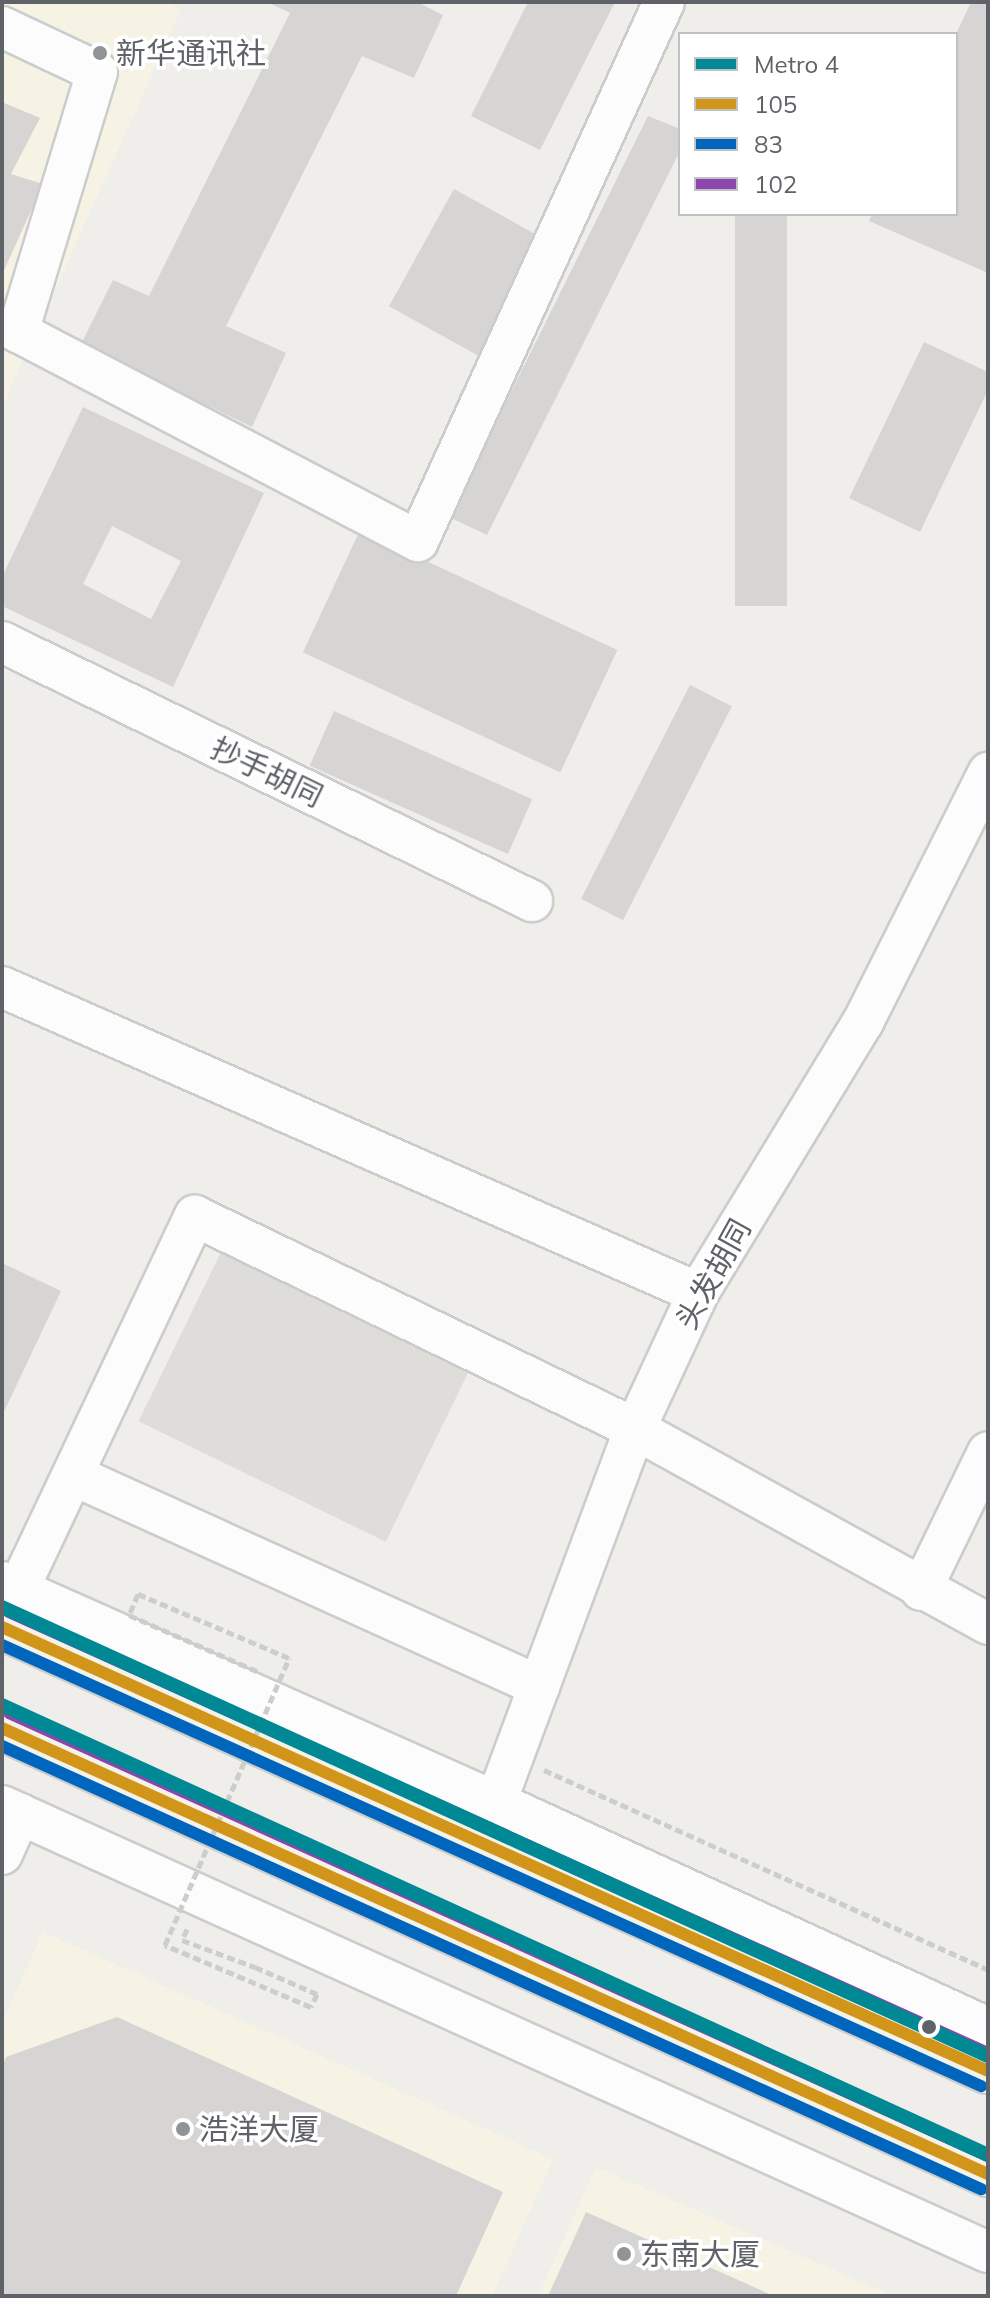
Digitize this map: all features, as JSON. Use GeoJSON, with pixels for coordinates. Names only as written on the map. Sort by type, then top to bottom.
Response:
{"type":"FeatureCollection","features":[{"type":"Feature","properties":{"kind":"main road"},"geometry":{"type":"LineString","coordinates":[[7,1600],[988,2071]]}},
{"type":"Feature","properties":{"kind":"main road"},"geometry":{"type":"LineString","coordinates":[[2,1728],[988,2174]]}},
{"type":"Feature","properties":{"kind":"street"},"geometry":{"type":"LineString","coordinates":[[2,27],[97,72],[18,332],[418,541],[664,2]]}},
{"type":"Feature","properties":{"kind":"street","name":"抄手胡同"},"geometry":{"type":"LineString","coordinates":[[2,642],[532,901]]}},
{"type":"Feature","properties":{"kind":"street","name":"头发胡同"},"geometry":{"type":"LineString","coordinates":[[496,1802],[635,1429],[698,1293],[863,1022],[988,773]]}},
{"type":"Feature","properties":{"kind":"street"},"geometry":{"type":"LineString","coordinates":[[2,987],[698,1293]]}},
{"type":"Feature","properties":{"kind":"street"},"geometry":{"type":"LineString","coordinates":[[988,1624],[921,1590],[635,1429],[195,1216],[73,1475],[7,1600],[496,1802],[988,2028]]}},
{"type":"Feature","properties":{"kind":"street"},"geometry":{"type":"LineString","coordinates":[[921,1590],[988,1452]]}},
{"type":"Feature","properties":{"kind":"street"},"geometry":{"type":"LineString","coordinates":[[73,1475],[539,1686]]}},
{"type":"Feature","properties":{"kind":"street"},"geometry":{"type":"LineString","coordinates":[[2,1854],[11,1810],[988,2252]]}},
{"type":"Feature","properties":{"kind":"path"},"geometry":{"type":"LineString","coordinates":[[188,1928],[182,1940],[317,1994],[311,2007],[165,1945],[289,1658],[138,1594],[129,1615],[261,1673]]}},
{"type":"Feature","properties":{"kind":"path"},"geometry":{"type":"LineString","coordinates":[[535,1766],[988,1970]]}},
{"type":"Feature","properties":{"kind":"shaded area"},"geometry":{"type":"Polygon","coordinates":[[[2,2],[165,2],[181,10],[2,407],[2,2]]]}},
{"type":"Feature","properties":{"kind":"shaded area"},"geometry":{"type":"Polygon","coordinates":[[[224,1246],[471,1367],[386,1542],[139,1421],[224,1246]]]}},
{"type":"Feature","properties":{"kind":"shaded area","name":"浩洋大厦"},"geometry":{"type":"Polygon","coordinates":[[[43,1932],[553,2159],[492,2296],[2,2296],[2,2022],[43,1932]]]}},
{"type":"Feature","properties":{"kind":"shaded area"},"geometry":{"type":"Polygon","coordinates":[[[596,2167],[894,2296],[538,2296],[596,2167]]]}},
{"type":"Feature","properties":{"kind":"building"},"geometry":{"type":"Polygon","coordinates":[[[267,2],[417,2],[443,15],[414,78],[362,56],[226,326],[286,353],[252,427],[81,344],[113,280],[149,296],[290,13],[267,2]]]}},
{"type":"Feature","properties":{"kind":"building"},"geometry":{"type":"Polygon","coordinates":[[[528,2],[615,2],[540,150],[471,116],[528,2]]]}},
{"type":"Feature","properties":{"kind":"building"},"geometry":{"type":"Polygon","coordinates":[[[971,2],[988,2],[988,273],[869,221],[871,216],[958,216],[957,32],[971,2]]]}},
{"type":"Feature","properties":{"kind":"building"},"geometry":{"type":"Polygon","coordinates":[[[2,102],[40,118],[11,174],[43,184],[2,275],[2,102]]]}},
{"type":"Feature","properties":{"kind":"building"},"geometry":{"type":"Polygon","coordinates":[[[648,116],[678,128],[678,155],[487,535],[449,517],[648,116]]]}},
{"type":"Feature","properties":{"kind":"building"},"geometry":{"type":"Polygon","coordinates":[[[454,189],[543,238],[478,356],[389,306],[454,189]]]}},
{"type":"Feature","properties":{"kind":"building"},"geometry":{"type":"Polygon","coordinates":[[[735,216],[787,216],[787,606],[735,606],[735,216]]]}},
{"type":"Feature","properties":{"kind":"building"},"geometry":{"type":"Polygon","coordinates":[[[924,342],[988,372],[988,390],[920,532],[849,498],[924,342]]]}},
{"type":"Feature","properties":{"kind":"building"},"geometry":{"type":"Polygon","coordinates":[[[83,407],[264,493],[173,687],[2,606],[2,577],[83,407]],[[112,526],[83,584],[151,619],[181,561],[112,526]]]}},
{"type":"Feature","properties":{"kind":"building"},"geometry":{"type":"Polygon","coordinates":[[[360,530],[617,650],[560,772],[303,652],[360,530]]]}},
{"type":"Feature","properties":{"kind":"building"},"geometry":{"type":"Polygon","coordinates":[[[690,685],[732,706],[623,920],[581,899],[690,685]]]}},
{"type":"Feature","properties":{"kind":"building"},"geometry":{"type":"Polygon","coordinates":[[[334,711],[532,799],[508,854],[310,766],[334,711]]]}},
{"type":"Feature","properties":{"kind":"building"},"geometry":{"type":"Polygon","coordinates":[[[2,1263],[61,1291],[2,1416],[2,1263]]]}},
{"type":"Feature","properties":{"kind":"building","name":"浩洋大厦"},"geometry":{"type":"Polygon","coordinates":[[[117,2017],[503,2192],[456,2296],[2,2296],[2,2067],[6,2057],[117,2017]]]}},
{"type":"Feature","properties":{"kind":"building","name":"东南大厦"},"geometry":{"type":"Polygon","coordinates":[[[586,2212],[774,2296],[548,2296],[586,2212]]]}},
{"type":"Feature","properties":{"kind":"metro line","name":"4"},"geometry":{"type":"LineString","coordinates":[[2,1607],[988,2056]]}},
{"type":"Feature","properties":{"kind":"metro line","name":"4"},"geometry":{"type":"LineString","coordinates":[[2,1705],[988,2155]]}},
{"type":"Feature","properties":{"kind":"transit line","name":"102"},"geometry":{"type":"LineString","coordinates":[[9,1612],[988,2053]]}},
{"type":"Feature","properties":{"kind":"transit line","name":"105"},"geometry":{"type":"LineString","coordinates":[[2,1627],[988,2071]]}},
{"type":"Feature","properties":{"kind":"transit line","name":"83"},"geometry":{"type":"LineString","coordinates":[[2,1645],[981,2086]]}},
{"type":"Feature","properties":{"kind":"transit line","name":"102"},"geometry":{"type":"LineString","coordinates":[[9,1713],[988,2156]]}},
{"type":"Feature","properties":{"kind":"transit line","name":"105"},"geometry":{"type":"LineString","coordinates":[[2,1728],[988,2174]]}},
{"type":"Feature","properties":{"kind":"transit line","name":"83"},"geometry":{"type":"LineString","coordinates":[[2,1746],[981,2189]]}},
{"type":"Feature","properties":{"kind":"place","name":"新华通讯社"},"geometry":{"type":"Point","coordinates":[100,53]}},
{"type":"Feature","properties":{"kind":"place","name":"浩洋大厦"},"geometry":{"type":"Point","coordinates":[183,2129]}},
{"type":"Feature","properties":{"kind":"place","name":"东南大厦"},"geometry":{"type":"Point","coordinates":[624,2254]}}]}
